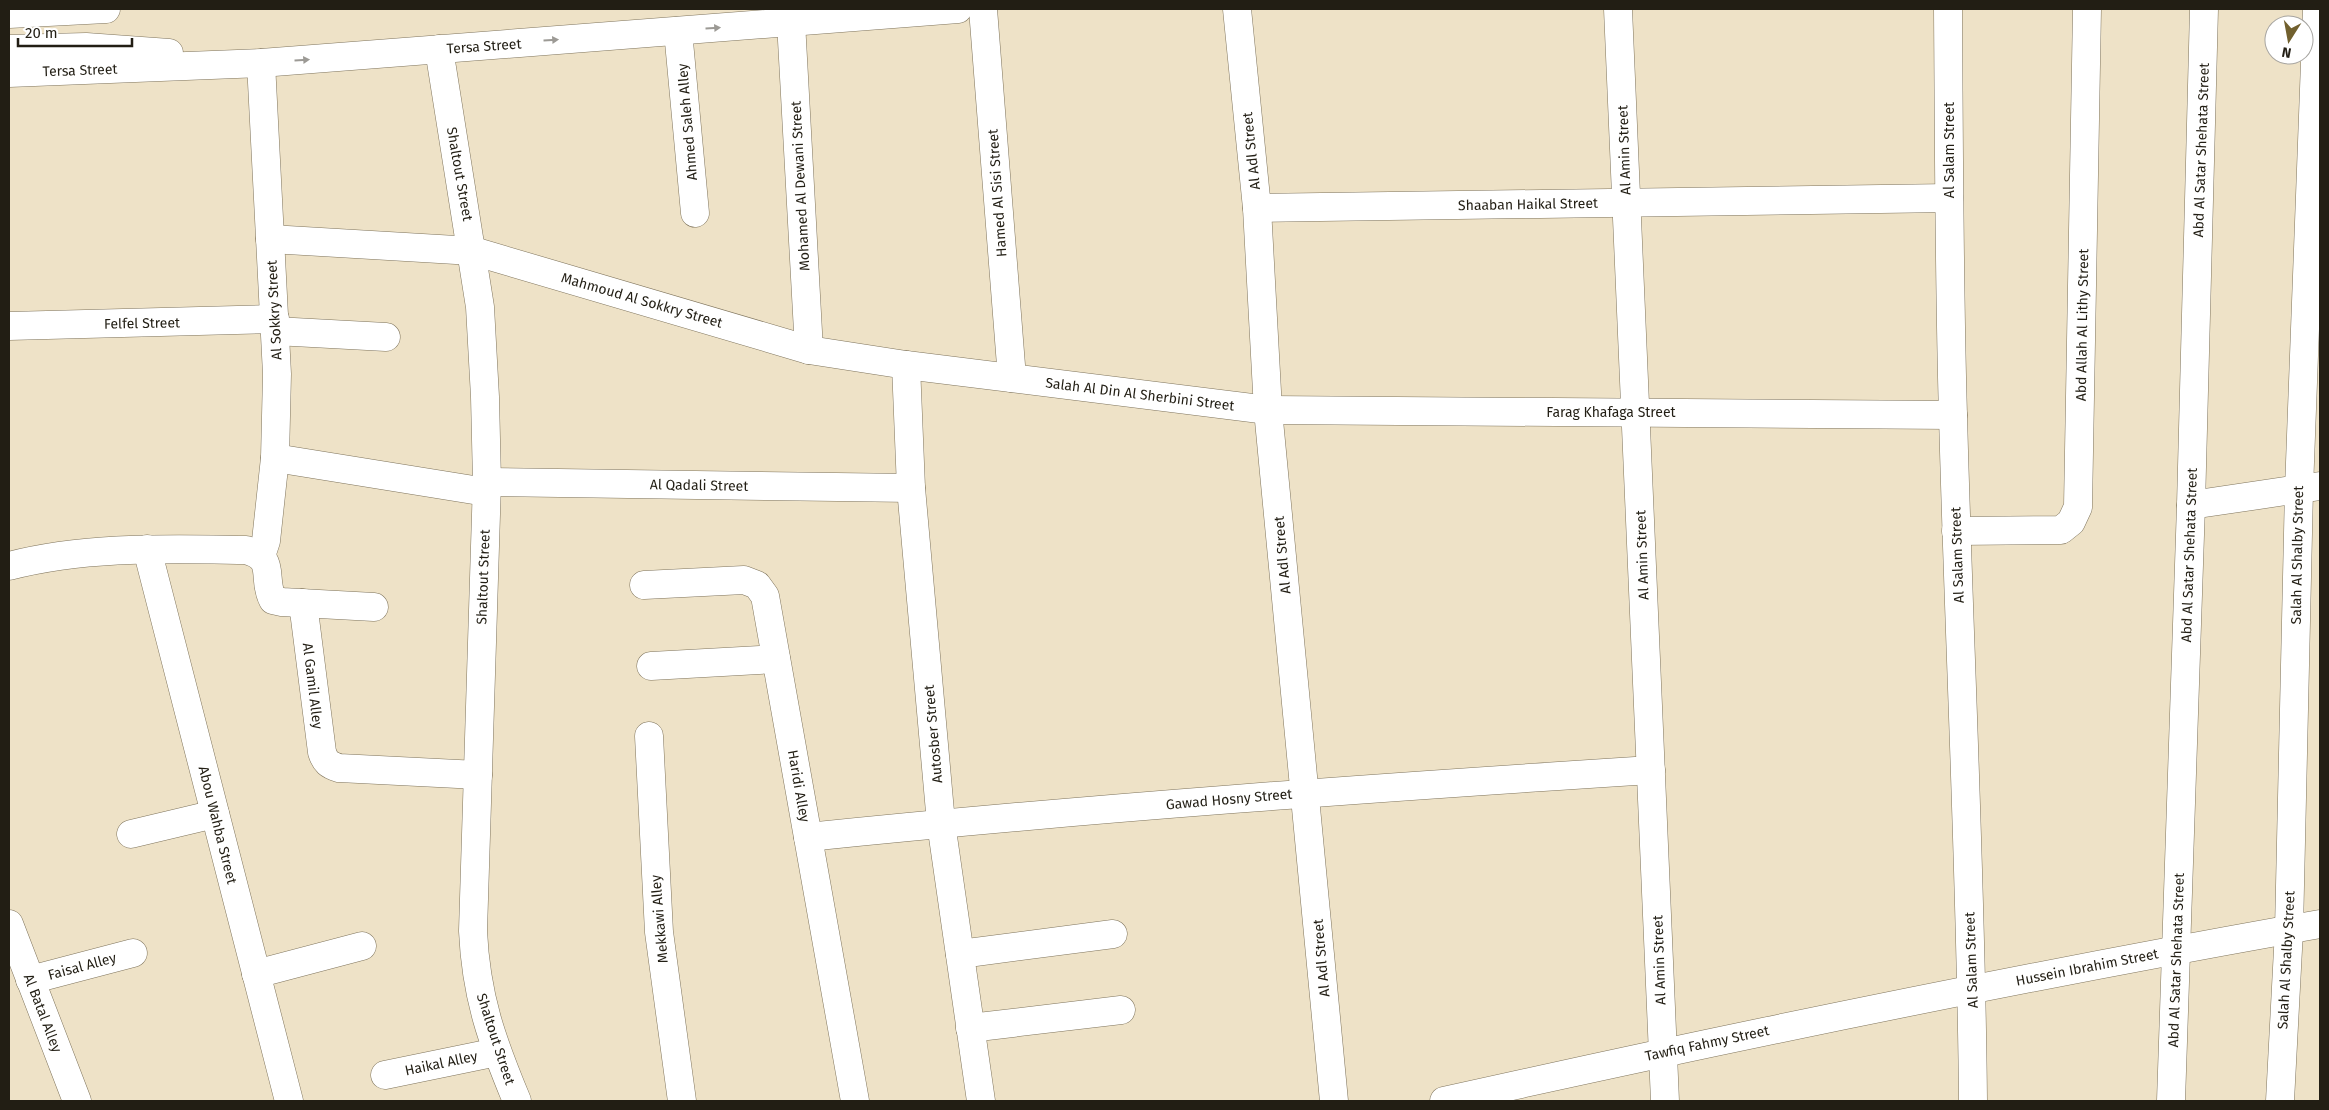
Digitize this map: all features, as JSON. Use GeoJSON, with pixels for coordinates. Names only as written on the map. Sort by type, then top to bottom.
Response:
{"type":"FeatureCollection","features":[{"type":"Feature","properties":{"kind":"street"},"geometry":{"type":"LineString","coordinates":[[9,14],[106,9]]}},
{"type":"Feature","properties":{"kind":"street","name":"Tersa Street"},"geometry":{"type":"LineString","coordinates":[[9,73],[261,63],[958,9]]}},
{"type":"Feature","properties":{"kind":"street","name":"Hamed Al Sisi Street"},"geometry":{"type":"LineString","coordinates":[[983,9],[1012,378]]}},
{"type":"Feature","properties":{"kind":"street","name":"Al Adl Street"},"geometry":{"type":"LineString","coordinates":[[1237,9],[1257,208],[1268,410],[1334,1101]]}},
{"type":"Feature","properties":{"kind":"street","name":"Al Amin Street"},"geometry":{"type":"LineString","coordinates":[[1618,9],[1665,1101]]}},
{"type":"Feature","properties":{"kind":"street","name":"Al Salam Street"},"geometry":{"type":"LineString","coordinates":[[1948,9],[1948,198],[1956,531],[1972,990],[1973,1101]]}},
{"type":"Feature","properties":{"kind":"street","name":"Abd Allah Al Lithy Street"},"geometry":{"type":"LineString","coordinates":[[1956,531],[2061,530],[2072,522],[2078,507],[2087,9]]}},
{"type":"Feature","properties":{"kind":"street","name":"Abd Al Satar Shehata Street"},"geometry":{"type":"LineString","coordinates":[[2171,1101],[2191,505],[2204,9]]}},
{"type":"Feature","properties":{"kind":"street","name":"Salah Al Shalby Street"},"geometry":{"type":"LineString","coordinates":[[2280,1101],[2310,488],[2317,9]]}},
{"type":"Feature","properties":{"kind":"street","name":"Mohamed Al Dewani Street"},"geometry":{"type":"LineString","coordinates":[[791,22],[809,350]]}},
{"type":"Feature","properties":{"kind":"street","name":"Ahmed Saleh Alley"},"geometry":{"type":"LineString","coordinates":[[678,30],[695,213]]}},
{"type":"Feature","properties":{"kind":"street"},"geometry":{"type":"LineString","coordinates":[[9,49],[86,47],[138,49],[261,63]]}},
{"type":"Feature","properties":{"kind":"street","name":"Shaltout Street"},"geometry":{"type":"LineString","coordinates":[[438,49],[473,251],[480,307],[486,487],[473,931],[475,967],[482,1005],[497,1052],[517,1101]]}},
{"type":"Feature","properties":{"kind":"street","name":"Al Sokkry Street"},"geometry":{"type":"LineString","coordinates":[[261,63],[275,325],[275,458],[266,541],[261,556]]}},
{"type":"Feature","properties":{"kind":"street","name":"Shaaban Haikal Street"},"geometry":{"type":"LineString","coordinates":[[1257,208],[1948,198]]}},
{"type":"Feature","properties":{"kind":"street","name":"Mahmoud Al Sokkry Street"},"geometry":{"type":"LineString","coordinates":[[270,239],[473,251],[809,350],[906,365],[1012,378]]}},
{"type":"Feature","properties":{"kind":"street","name":"Felfel Street"},"geometry":{"type":"LineString","coordinates":[[9,326],[275,325],[386,337]]}},
{"type":"Feature","properties":{"kind":"street","name":"Autosber Street"},"geometry":{"type":"LineString","coordinates":[[906,365],[911,488],[941,823],[981,1101]]}},
{"type":"Feature","properties":{"kind":"street","name":"Salah Al Din Al Sherbini Street"},"geometry":{"type":"LineString","coordinates":[[1012,378],[1268,410]]}},
{"type":"Feature","properties":{"kind":"street","name":"Farag Khafaga Street"},"geometry":{"type":"LineString","coordinates":[[1268,410],[1953,415]]}},
{"type":"Feature","properties":{"kind":"street","name":"Al Qadali Street"},"geometry":{"type":"LineString","coordinates":[[275,458],[486,487],[911,488]]}},
{"type":"Feature","properties":{"kind":"street"},"geometry":{"type":"LineString","coordinates":[[2191,505],[2310,488]]}},
{"type":"Feature","properties":{"kind":"street","name":"Abou Wahba Street"},"geometry":{"type":"LineString","coordinates":[[148,549],[289,1101]]}},
{"type":"Feature","properties":{"kind":"street"},"geometry":{"type":"LineString","coordinates":[[9,566],[108,550],[246,550],[261,556],[266,562],[269,592],[273,600],[374,607]]}},
{"type":"Feature","properties":{"kind":"street","name":"Haridi Alley"},"geometry":{"type":"LineString","coordinates":[[644,585],[744,580],[758,585],[765,596],[855,1101]]}},
{"type":"Feature","properties":{"kind":"street","name":"Al Gamil Alley"},"geometry":{"type":"LineString","coordinates":[[303,603],[324,760],[331,766],[339,768],[478,775]]}},
{"type":"Feature","properties":{"kind":"street"},"geometry":{"type":"LineString","coordinates":[[651,666],[776,659]]}},
{"type":"Feature","properties":{"kind":"street","name":"Mekkawi Alley"},"geometry":{"type":"LineString","coordinates":[[649,736],[659,932],[682,1101]]}},
{"type":"Feature","properties":{"kind":"street","name":"Gawad Hosny Street"},"geometry":{"type":"LineString","coordinates":[[808,837],[941,823],[1305,792],[1651,770]]}},
{"type":"Feature","properties":{"kind":"street"},"geometry":{"type":"LineString","coordinates":[[131,834],[215,814]]}},
{"type":"Feature","properties":{"kind":"street","name":"Al Batal Alley"},"geometry":{"type":"LineString","coordinates":[[9,924],[77,1101]]}},
{"type":"Feature","properties":{"kind":"street","name":"Hussein Ibrahim Street"},"geometry":{"type":"LineString","coordinates":[[1972,990],[2177,949],[2320,924]]}},
{"type":"Feature","properties":{"kind":"street"},"geometry":{"type":"LineString","coordinates":[[960,954],[1113,934]]}},
{"type":"Feature","properties":{"kind":"street"},"geometry":{"type":"LineString","coordinates":[[256,974],[362,946]]}},
{"type":"Feature","properties":{"kind":"street","name":"Faisal Alley"},"geometry":{"type":"LineString","coordinates":[[30,980],[133,953]]}},
{"type":"Feature","properties":{"kind":"street","name":"Tawfiq Fahmy Street"},"geometry":{"type":"LineString","coordinates":[[1444,1101],[1663,1052],[1972,990]]}},
{"type":"Feature","properties":{"kind":"street"},"geometry":{"type":"LineString","coordinates":[[970,1028],[1121,1010]]}},
{"type":"Feature","properties":{"kind":"street","name":"Haikal Alley"},"geometry":{"type":"LineString","coordinates":[[385,1075],[497,1052]]}}]}
